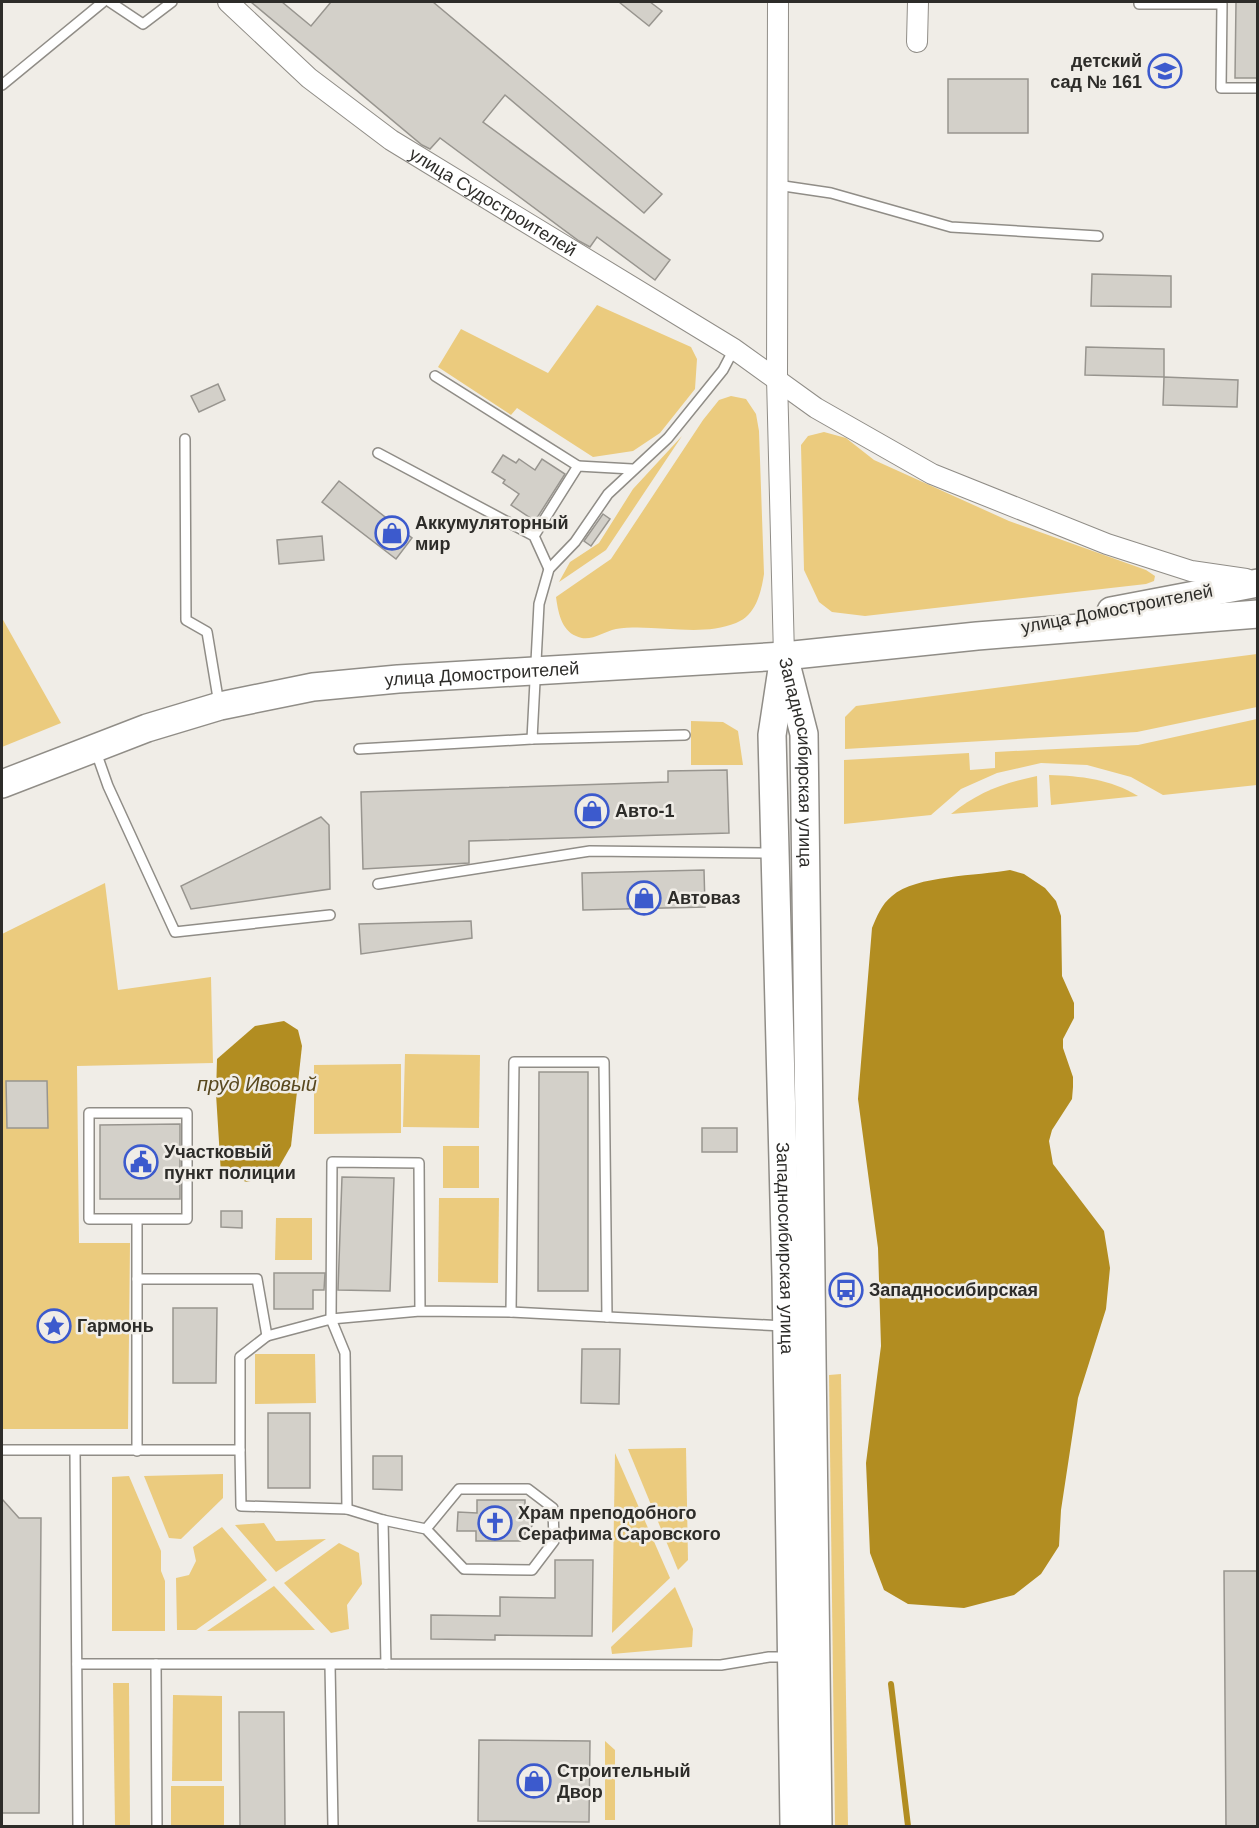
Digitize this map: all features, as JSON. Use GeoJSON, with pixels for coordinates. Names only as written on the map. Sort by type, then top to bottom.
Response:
{"type":"FeatureCollection","features":[{"type":"Feature","properties":{"kind":"main road","name":"улица Домостроителей"},"geometry":{"type":"LineString","coordinates":[[977,636],[1257,581]]}},
{"type":"Feature","properties":{"kind":"main road","name":"улица Домостроителей"},"geometry":{"type":"LineString","coordinates":[[2,784],[94,747],[220,706],[313,687],[535,670],[784,656],[977,636],[1257,614]]}},
{"type":"Feature","properties":{"kind":"main road","name":"Западносибирская улица"},"geometry":{"type":"LineString","coordinates":[[784,656],[772,735],[786,1326],[794,1827]]}},
{"type":"Feature","properties":{"kind":"main road","name":"Западносибирская улица"},"geometry":{"type":"LineString","coordinates":[[784,656],[804,734],[818,1827]]}},
{"type":"Feature","properties":{"kind":"street","name":"улица Судостроителей"},"geometry":{"type":"LineString","coordinates":[[228,2],[309,78],[391,140],[734,349],[816,408],[932,474],[1128,551],[1191,571],[1257,581]]}},
{"type":"Feature","properties":{"kind":"street"},"geometry":{"type":"LineString","coordinates":[[778,2],[777,378],[784,656]]}},
{"type":"Feature","properties":{"kind":"street"},"geometry":{"type":"LineString","coordinates":[[916,42],[918,2]]}},
{"type":"Feature","properties":{"kind":"lane"},"geometry":{"type":"LineString","coordinates":[[2,85],[104,2]]}},
{"type":"Feature","properties":{"kind":"lane"},"geometry":{"type":"LineString","coordinates":[[110,2],[143,24],[172,2]]}},
{"type":"Feature","properties":{"kind":"lane"},"geometry":{"type":"LineString","coordinates":[[1139,2],[1222,4],[1221,88],[1257,88]]}},
{"type":"Feature","properties":{"kind":"lane"},"geometry":{"type":"LineString","coordinates":[[777,185],[831,193],[951,227],[1098,236]]}},
{"type":"Feature","properties":{"kind":"lane"},"geometry":{"type":"LineString","coordinates":[[532,739],[539,604],[549,569],[575,542],[608,494],[632,469],[668,438],[723,370],[734,349]]}},
{"type":"Feature","properties":{"kind":"lane"},"geometry":{"type":"LineString","coordinates":[[435,376],[578,466],[632,469]]}},
{"type":"Feature","properties":{"kind":"lane"},"geometry":{"type":"LineString","coordinates":[[186,439],[186,620],[207,632],[220,706]]}},
{"type":"Feature","properties":{"kind":"lane"},"geometry":{"type":"LineString","coordinates":[[378,453],[534,536],[549,569]]}},
{"type":"Feature","properties":{"kind":"lane"},"geometry":{"type":"LineString","coordinates":[[534,536],[578,466]]}},
{"type":"Feature","properties":{"kind":"lane"},"geometry":{"type":"LineString","coordinates":[[358,748],[532,739],[685,735]]}},
{"type":"Feature","properties":{"kind":"lane"},"geometry":{"type":"LineString","coordinates":[[94,747],[108,786],[175,932],[330,915]]}},
{"type":"Feature","properties":{"kind":"lane"},"geometry":{"type":"LineString","coordinates":[[378,884],[590,851],[775,853]]}},
{"type":"Feature","properties":{"kind":"lane"},"geometry":{"type":"LineString","coordinates":[[511,1312],[514,1062],[604,1062],[607,1317]]}},
{"type":"Feature","properties":{"kind":"lane"},"geometry":{"type":"LineString","coordinates":[[89,1113],[187,1113],[188,1219],[137,1219],[89,1219],[89,1113]]}},
{"type":"Feature","properties":{"kind":"lane"},"geometry":{"type":"LineString","coordinates":[[347,1509],[345,1353],[331,1319],[332,1162],[419,1163],[420,1311]]}},
{"type":"Feature","properties":{"kind":"lane"},"geometry":{"type":"LineString","coordinates":[[137,1219],[137,1451]]}},
{"type":"Feature","properties":{"kind":"lane"},"geometry":{"type":"LineString","coordinates":[[137,1279],[257,1279],[267,1336]]}},
{"type":"Feature","properties":{"kind":"lane"},"geometry":{"type":"LineString","coordinates":[[426,1529],[459,1489],[528,1489],[553,1508],[554,1541],[532,1570],[464,1569],[426,1529],[383,1520],[347,1509],[241,1506],[240,1357],[267,1336],[331,1319],[420,1311],[511,1312],[786,1326]]}},
{"type":"Feature","properties":{"kind":"lane"},"geometry":{"type":"LineString","coordinates":[[2,1450],[240,1450]]}},
{"type":"Feature","properties":{"kind":"lane"},"geometry":{"type":"LineString","coordinates":[[75,1451],[78,1827]]}},
{"type":"Feature","properties":{"kind":"lane"},"geometry":{"type":"LineString","coordinates":[[383,1520],[386,1664]]}},
{"type":"Feature","properties":{"kind":"lane"},"geometry":{"type":"LineString","coordinates":[[77,1664],[721,1665],[769,1657],[791,1657]]}},
{"type":"Feature","properties":{"kind":"lane"},"geometry":{"type":"LineString","coordinates":[[156,1664],[157,1827]]}},
{"type":"Feature","properties":{"kind":"lane"},"geometry":{"type":"LineString","coordinates":[[330,1665],[333,1827]]}},
{"type":"Feature","properties":{"kind":"shaded area"},"geometry":{"type":"Polygon","coordinates":[[[597,305],[691,347],[697,359],[695,389],[660,433],[633,451],[593,457],[517,408],[511,415],[438,367],[461,329],[548,373],[597,305]]]}},
{"type":"Feature","properties":{"kind":"shaded area"},"geometry":{"type":"Polygon","coordinates":[[[731,396],[746,399],[756,414],[759,431],[764,574],[759,596],[753,609],[736,623],[707,629],[616,629],[586,638],[571,633],[561,620],[556,597],[611,559],[703,420],[719,400],[731,396]]]}},
{"type":"Feature","properties":{"kind":"shaded area"},"geometry":{"type":"Polygon","coordinates":[[[824,432],[846,438],[874,460],[1009,521],[1146,570],[1155,576],[1154,581],[1146,584],[865,616],[832,612],[819,602],[804,570],[801,445],[808,436],[824,432]]]}},
{"type":"Feature","properties":{"kind":"shaded area"},"geometry":{"type":"Polygon","coordinates":[[[682,436],[606,550],[559,582],[570,562],[599,543],[633,489],[682,436]]]}},
{"type":"Feature","properties":{"kind":"shaded area"},"geometry":{"type":"Polygon","coordinates":[[[2,618],[61,723],[2,747],[2,618]]]}},
{"type":"Feature","properties":{"kind":"shaded area"},"geometry":{"type":"Polygon","coordinates":[[[1257,654],[1257,707],[1137,732],[845,749],[845,717],[856,706],[1257,654]]]}},
{"type":"Feature","properties":{"kind":"shaded area"},"geometry":{"type":"Polygon","coordinates":[[[1257,719],[1257,785],[1163,795],[1131,777],[1087,765],[1041,763],[997,773],[961,789],[931,815],[844,824],[844,760],[969,753],[970,770],[995,768],[995,752],[1138,745],[1257,719]]]}},
{"type":"Feature","properties":{"kind":"shaded area"},"geometry":{"type":"Polygon","coordinates":[[[691,721],[723,722],[738,731],[743,765],[691,765],[691,721]]]}},
{"type":"Feature","properties":{"kind":"shaded area"},"geometry":{"type":"Polygon","coordinates":[[[1049,775],[1072,776],[1106,782],[1138,796],[1051,805],[1049,775]]]}},
{"type":"Feature","properties":{"kind":"shaded area"},"geometry":{"type":"Polygon","coordinates":[[[1037,776],[1038,807],[951,814],[992,789],[1037,776]]]}},
{"type":"Feature","properties":{"kind":"shaded area"},"geometry":{"type":"Polygon","coordinates":[[[105,883],[118,990],[211,977],[213,1063],[77,1066],[79,1243],[130,1243],[128,1429],[2,1429],[2,934],[105,883]]]}},
{"type":"Feature","properties":{"kind":"shaded area"},"geometry":{"type":"Polygon","coordinates":[[[405,1054],[480,1055],[479,1128],[403,1127],[405,1054]]]}},
{"type":"Feature","properties":{"kind":"shaded area"},"geometry":{"type":"Polygon","coordinates":[[[401,1064],[401,1133],[314,1134],[314,1065],[401,1064]]]}},
{"type":"Feature","properties":{"kind":"shaded area"},"geometry":{"type":"Polygon","coordinates":[[[443,1146],[479,1146],[479,1188],[443,1188],[443,1146]]]}},
{"type":"Feature","properties":{"kind":"shaded area"},"geometry":{"type":"Polygon","coordinates":[[[439,1198],[499,1198],[498,1283],[438,1282],[439,1198]]]}},
{"type":"Feature","properties":{"kind":"shaded area"},"geometry":{"type":"Polygon","coordinates":[[[276,1218],[312,1218],[312,1260],[275,1260],[276,1218]]]}},
{"type":"Feature","properties":{"kind":"shaded area"},"geometry":{"type":"Polygon","coordinates":[[[255,1354],[315,1354],[316,1403],[255,1404],[255,1354]]]}},
{"type":"Feature","properties":{"kind":"shaded area"},"geometry":{"type":"Polygon","coordinates":[[[841,1374],[848,1826],[835,1826],[829,1375],[841,1374]]]}},
{"type":"Feature","properties":{"kind":"shaded area"},"geometry":{"type":"Polygon","coordinates":[[[686,1448],[688,1560],[678,1570],[628,1449],[686,1448]]]}},
{"type":"Feature","properties":{"kind":"shaded area"},"geometry":{"type":"Polygon","coordinates":[[[615,1453],[670,1578],[612,1633],[615,1453]]]}},
{"type":"Feature","properties":{"kind":"shaded area"},"geometry":{"type":"Polygon","coordinates":[[[223,1474],[223,1498],[181,1539],[169,1538],[144,1476],[223,1474]]]}},
{"type":"Feature","properties":{"kind":"shaded area"},"geometry":{"type":"Polygon","coordinates":[[[129,1476],[161,1551],[161,1571],[165,1581],[165,1631],[112,1631],[112,1477],[129,1476]]]}},
{"type":"Feature","properties":{"kind":"shaded area"},"geometry":{"type":"Polygon","coordinates":[[[264,1523],[276,1541],[326,1539],[276,1572],[235,1525],[264,1523]]]}},
{"type":"Feature","properties":{"kind":"shaded area"},"geometry":{"type":"Polygon","coordinates":[[[222,1527],[267,1580],[196,1630],[177,1630],[176,1578],[189,1575],[196,1561],[193,1547],[222,1527]]]}},
{"type":"Feature","properties":{"kind":"shaded area"},"geometry":{"type":"Polygon","coordinates":[[[339,1543],[359,1553],[362,1584],[347,1605],[349,1629],[331,1633],[284,1583],[339,1543]]]}},
{"type":"Feature","properties":{"kind":"shaded area"},"geometry":{"type":"Polygon","coordinates":[[[274,1586],[315,1630],[207,1631],[274,1586]]]}},
{"type":"Feature","properties":{"kind":"shaded area"},"geometry":{"type":"Polygon","coordinates":[[[675,1587],[693,1629],[692,1647],[612,1654],[611,1647],[675,1587]]]}},
{"type":"Feature","properties":{"kind":"shaded area"},"geometry":{"type":"Polygon","coordinates":[[[113,1683],[129,1683],[130,1826],[115,1826],[113,1683]]]}},
{"type":"Feature","properties":{"kind":"shaded area"},"geometry":{"type":"Polygon","coordinates":[[[173,1695],[222,1696],[222,1781],[172,1781],[173,1695]]]}},
{"type":"Feature","properties":{"kind":"shaded area"},"geometry":{"type":"Polygon","coordinates":[[[605,1741],[615,1750],[615,1820],[605,1820],[605,1741]]]}},
{"type":"Feature","properties":{"kind":"shaded area"},"geometry":{"type":"Polygon","coordinates":[[[171,1786],[224,1786],[224,1826],[171,1826],[171,1786]]]}},
{"type":"Feature","properties":{"kind":"water"},"geometry":{"type":"Polygon","coordinates":[[[1010,870],[1024,874],[1045,888],[1056,901],[1061,916],[1062,976],[1074,1003],[1074,1018],[1063,1039],[1063,1048],[1073,1077],[1073,1087],[1072,1099],[1052,1130],[1049,1141],[1053,1164],[1104,1231],[1110,1268],[1106,1309],[1078,1398],[1061,1510],[1059,1546],[1041,1574],[1014,1595],[964,1608],[908,1604],[884,1590],[870,1553],[866,1463],[881,1346],[878,1248],[858,1099],[872,928],[885,903],[903,889],[931,880],[1010,870]]]}},
{"type":"Feature","properties":{"kind":"water","name":"пруд Ивовый"},"geometry":{"type":"Polygon","coordinates":[[[284,1021],[298,1030],[302,1046],[291,1146],[275,1174],[247,1182],[221,1174],[216,1094],[217,1059],[255,1026],[284,1021]]]}},
{"type":"Feature","properties":{"kind":"building"},"geometry":{"type":"Polygon","coordinates":[[[251,2],[282,2],[311,26],[331,2],[433,2],[662,194],[644,213],[505,95],[483,122],[670,260],[655,280],[597,237],[590,247],[579,241],[440,138],[430,149],[422,145],[251,2]]]}},
{"type":"Feature","properties":{"kind":"building"},"geometry":{"type":"Polygon","coordinates":[[[619,2],[650,2],[662,11],[649,26],[619,2]]]}},
{"type":"Feature","properties":{"kind":"building"},"geometry":{"type":"Polygon","coordinates":[[[1236,2],[1257,2],[1257,78],[1235,78],[1236,2]]]}},
{"type":"Feature","properties":{"kind":"building"},"geometry":{"type":"Polygon","coordinates":[[[948,79],[1028,79],[1028,133],[948,133],[948,79]]]}},
{"type":"Feature","properties":{"kind":"building"},"geometry":{"type":"Polygon","coordinates":[[[1092,274],[1171,276],[1171,307],[1091,306],[1092,274]]]}},
{"type":"Feature","properties":{"kind":"building"},"geometry":{"type":"Polygon","coordinates":[[[1086,347],[1164,349],[1164,377],[1085,375],[1086,347]]]}},
{"type":"Feature","properties":{"kind":"building"},"geometry":{"type":"Polygon","coordinates":[[[1164,377],[1238,380],[1237,407],[1163,405],[1164,377]]]}},
{"type":"Feature","properties":{"kind":"building"},"geometry":{"type":"Polygon","coordinates":[[[218,384],[225,400],[199,412],[191,396],[218,384]]]}},
{"type":"Feature","properties":{"kind":"building"},"geometry":{"type":"Polygon","coordinates":[[[503,455],[516,463],[519,459],[535,470],[542,459],[565,474],[535,521],[511,505],[519,494],[503,483],[505,480],[492,472],[503,455]]]}},
{"type":"Feature","properties":{"kind":"building"},"geometry":{"type":"Polygon","coordinates":[[[339,481],[412,538],[396,559],[322,502],[339,481]]]}},
{"type":"Feature","properties":{"kind":"building"},"geometry":{"type":"Polygon","coordinates":[[[603,514],[610,519],[591,546],[584,541],[603,514]]]}},
{"type":"Feature","properties":{"kind":"building"},"geometry":{"type":"Polygon","coordinates":[[[322,536],[324,560],[279,564],[277,540],[322,536]]]}},
{"type":"Feature","properties":{"kind":"building"},"geometry":{"type":"Polygon","coordinates":[[[727,770],[729,833],[469,841],[469,863],[363,869],[361,792],[668,782],[668,771],[727,770]]]}},
{"type":"Feature","properties":{"kind":"building"},"geometry":{"type":"Polygon","coordinates":[[[321,817],[329,825],[330,889],[191,909],[181,886],[321,817]]]}},
{"type":"Feature","properties":{"kind":"building","name":"Автоваз"},"geometry":{"type":"Polygon","coordinates":[[[704,870],[705,907],[583,910],[582,873],[704,870]]]}},
{"type":"Feature","properties":{"kind":"building"},"geometry":{"type":"Polygon","coordinates":[[[471,921],[472,938],[361,954],[359,924],[471,921]]]}},
{"type":"Feature","properties":{"kind":"building"},"geometry":{"type":"Polygon","coordinates":[[[539,1072],[588,1072],[588,1291],[538,1291],[539,1072]]]}},
{"type":"Feature","properties":{"kind":"building"},"geometry":{"type":"Polygon","coordinates":[[[6,1081],[47,1081],[48,1128],[7,1128],[6,1081]]]}},
{"type":"Feature","properties":{"kind":"building","name":"Участковый пункт полиции"},"geometry":{"type":"Polygon","coordinates":[[[180,1124],[180,1199],[100,1199],[100,1125],[180,1124]]]}},
{"type":"Feature","properties":{"kind":"building"},"geometry":{"type":"Polygon","coordinates":[[[702,1128],[737,1128],[737,1152],[702,1152],[702,1128]]]}},
{"type":"Feature","properties":{"kind":"building"},"geometry":{"type":"Polygon","coordinates":[[[342,1177],[394,1178],[390,1291],[338,1290],[342,1177]]]}},
{"type":"Feature","properties":{"kind":"building"},"geometry":{"type":"Polygon","coordinates":[[[221,1211],[242,1211],[242,1228],[221,1227],[221,1211]]]}},
{"type":"Feature","properties":{"kind":"building"},"geometry":{"type":"Polygon","coordinates":[[[274,1273],[325,1273],[324,1290],[313,1290],[313,1309],[274,1309],[274,1273]]]}},
{"type":"Feature","properties":{"kind":"building"},"geometry":{"type":"Polygon","coordinates":[[[173,1308],[217,1308],[216,1383],[173,1383],[173,1308]]]}},
{"type":"Feature","properties":{"kind":"building"},"geometry":{"type":"Polygon","coordinates":[[[582,1349],[620,1349],[619,1404],[581,1403],[582,1349]]]}},
{"type":"Feature","properties":{"kind":"building"},"geometry":{"type":"Polygon","coordinates":[[[268,1413],[310,1413],[310,1488],[268,1488],[268,1413]]]}},
{"type":"Feature","properties":{"kind":"building"},"geometry":{"type":"Polygon","coordinates":[[[373,1456],[402,1456],[402,1490],[373,1489],[373,1456]]]}},
{"type":"Feature","properties":{"kind":"building"},"geometry":{"type":"Polygon","coordinates":[[[2,1499],[19,1518],[41,1518],[39,1813],[2,1813],[2,1499]]]}},
{"type":"Feature","properties":{"kind":"building","name":"Храм преподобного Серафима Саровского"},"geometry":{"type":"Polygon","coordinates":[[[477,1500],[525,1500],[525,1509],[532,1515],[532,1526],[525,1533],[525,1541],[476,1541],[476,1531],[457,1531],[458,1512],[477,1513],[477,1500]]]}},
{"type":"Feature","properties":{"kind":"building"},"geometry":{"type":"Polygon","coordinates":[[[555,1560],[593,1560],[592,1636],[495,1635],[495,1640],[431,1639],[431,1615],[500,1616],[500,1597],[555,1598],[555,1560]]]}},
{"type":"Feature","properties":{"kind":"building"},"geometry":{"type":"Polygon","coordinates":[[[1224,1571],[1257,1571],[1257,1827],[1226,1827],[1224,1571]]]}},
{"type":"Feature","properties":{"kind":"building"},"geometry":{"type":"Polygon","coordinates":[[[239,1712],[284,1712],[285,1827],[240,1827],[239,1712]]]}},
{"type":"Feature","properties":{"kind":"building","name":"Строительный Двор"},"geometry":{"type":"Polygon","coordinates":[[[479,1740],[590,1741],[589,1822],[478,1821],[479,1740]]]}},
{"type":"Feature","properties":{"kind":"waterway"},"geometry":{"type":"LineString","coordinates":[[891,1684],[908,1826]]}},
{"type":"Feature","properties":{"kind":"place","name":"детский сад № 161"},"geometry":{"type":"Point","coordinates":[1165,71]}},
{"type":"Feature","properties":{"kind":"place","name":"Аккумуляторный мир"},"geometry":{"type":"Point","coordinates":[392,533]}},
{"type":"Feature","properties":{"kind":"place","name":"Авто-1"},"geometry":{"type":"Point","coordinates":[592,811]}},
{"type":"Feature","properties":{"kind":"place","name":"Автоваз"},"geometry":{"type":"Point","coordinates":[644,898]}},
{"type":"Feature","properties":{"kind":"place","name":"Участковый пункт полиции"},"geometry":{"type":"Point","coordinates":[141,1162]}},
{"type":"Feature","properties":{"kind":"place","name":"Западносибирская"},"geometry":{"type":"Point","coordinates":[846,1290]}},
{"type":"Feature","properties":{"kind":"place","name":"Гармонь"},"geometry":{"type":"Point","coordinates":[54,1326]}},
{"type":"Feature","properties":{"kind":"place","name":"Храм преподобного Серафима Саровского"},"geometry":{"type":"Point","coordinates":[495,1523]}},
{"type":"Feature","properties":{"kind":"place","name":"Строительный Двор"},"geometry":{"type":"Point","coordinates":[534,1781]}}]}
